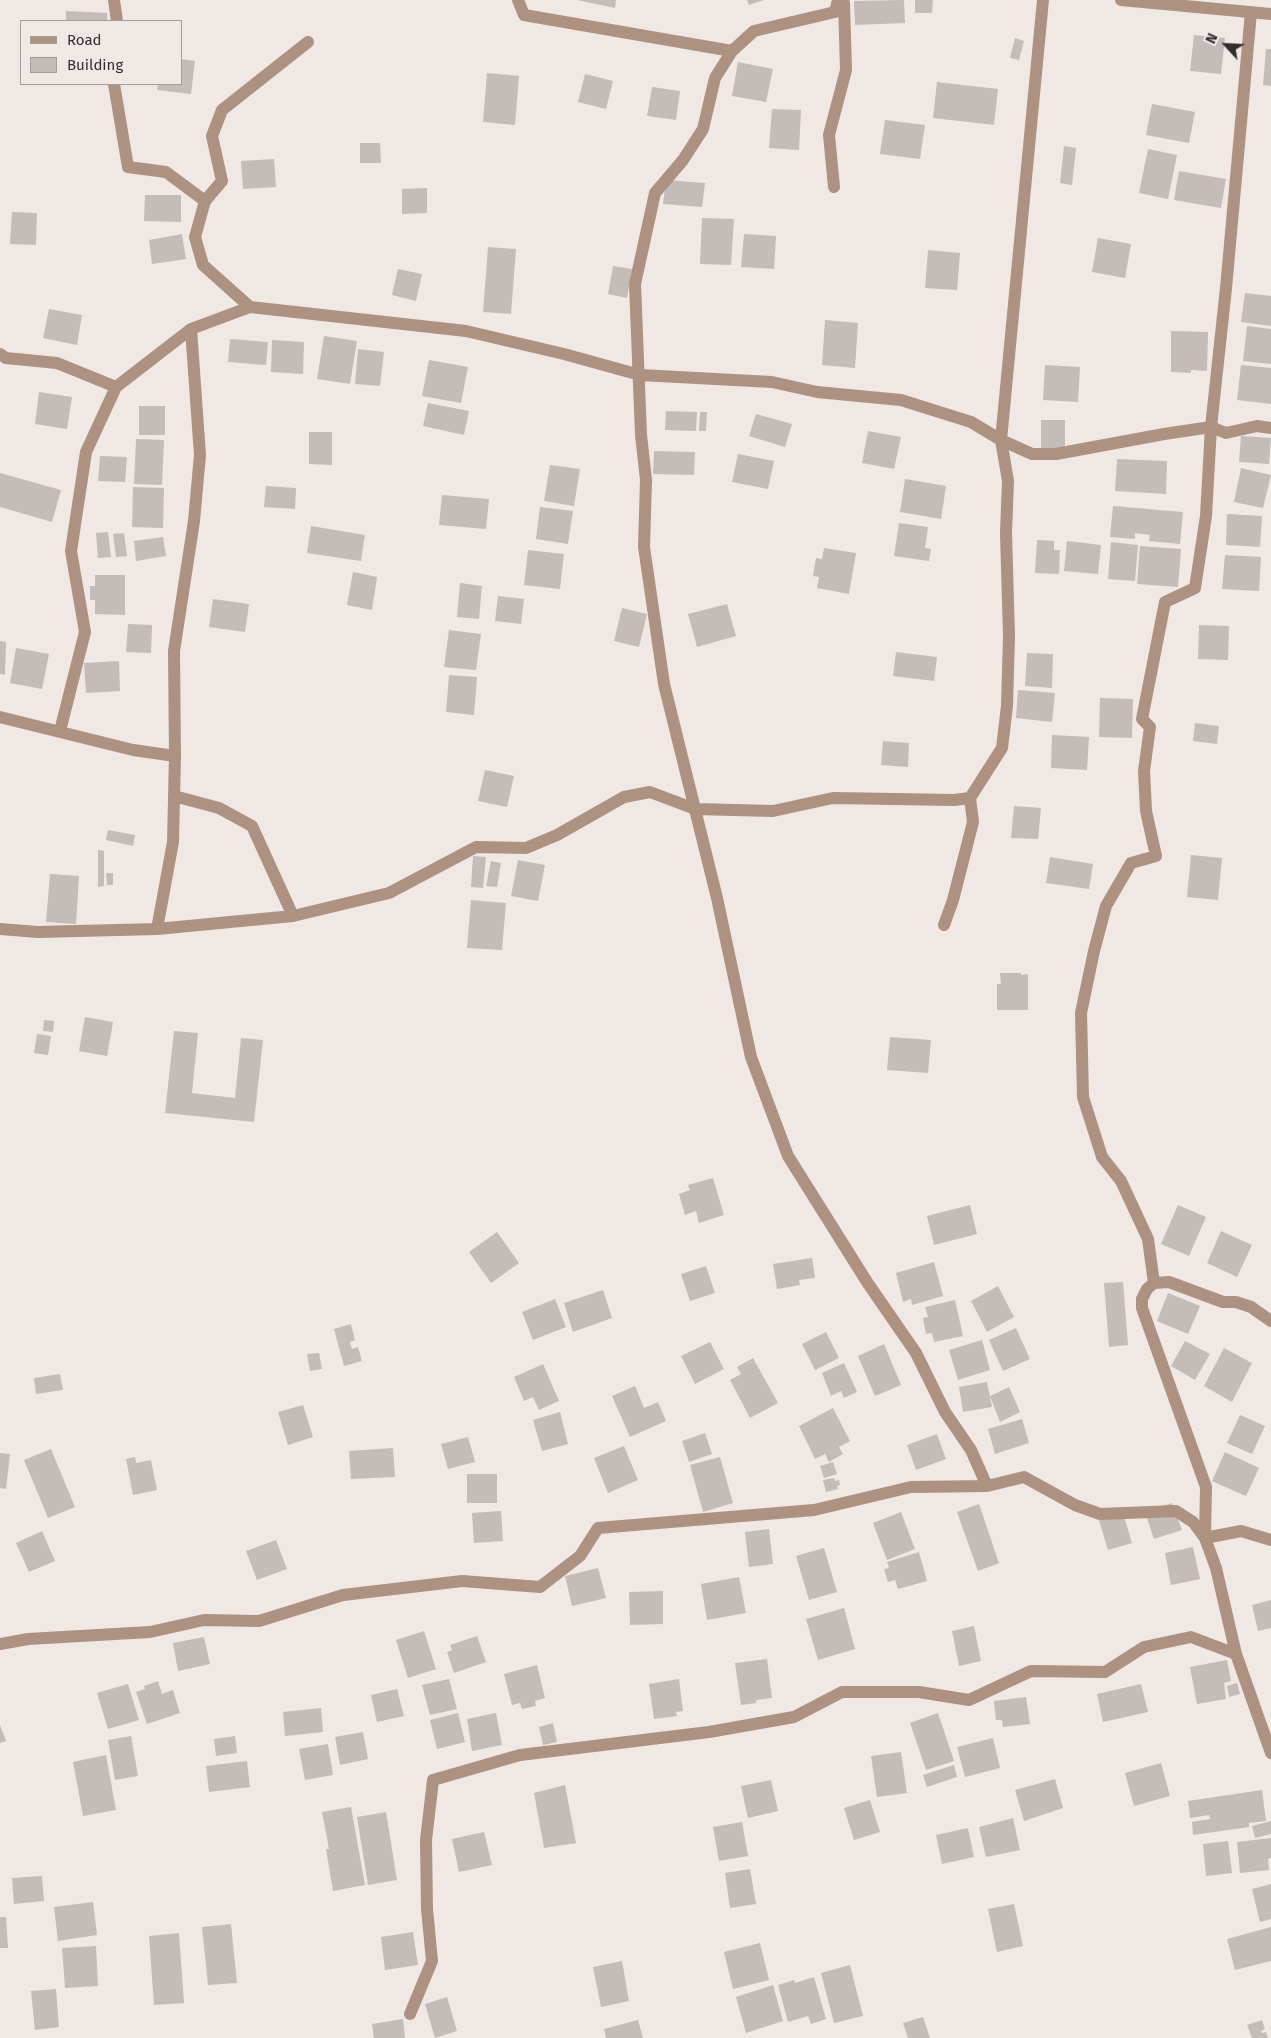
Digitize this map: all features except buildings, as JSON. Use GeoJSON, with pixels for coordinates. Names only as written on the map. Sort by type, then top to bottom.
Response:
{"type":"FeatureCollection","features":[{"type":"Feature","properties":{"kind":"street"},"geometry":{"type":"LineString","coordinates":[[114,0],[117,20]]}},
{"type":"Feature","properties":{"kind":"street"},"geometry":{"type":"LineString","coordinates":[[518,0],[524,15],[732,51]]}},
{"type":"Feature","properties":{"kind":"street"},"geometry":{"type":"LineString","coordinates":[[838,0],[835,12],[754,32],[732,51],[715,78],[703,129],[683,160],[655,193],[636,284],[641,435],[646,480],[644,547],[664,684],[717,898],[751,1057],[788,1156],[867,1282],[916,1353],[945,1412],[971,1450],[987,1486]]}},
{"type":"Feature","properties":{"kind":"street"},"geometry":{"type":"LineString","coordinates":[[834,187],[829,135],[846,70],[844,3],[842,0]]}},
{"type":"Feature","properties":{"kind":"street"},"geometry":{"type":"LineString","coordinates":[[944,925],[953,900],[973,822],[970,798],[1002,748],[1007,706],[1009,636],[1006,533],[1008,481],[1001,440],[1044,0]]}},
{"type":"Feature","properties":{"kind":"street"},"geometry":{"type":"LineString","coordinates":[[1121,0],[1271,14]]}},
{"type":"Feature","properties":{"kind":"street"},"geometry":{"type":"LineString","coordinates":[[1154,1283],[1148,1239],[1121,1181],[1102,1157],[1083,1097],[1081,1013],[1106,906],[1131,862],[1156,856],[1146,811],[1144,771],[1150,728],[1142,719],[1165,602],[1195,588],[1206,516],[1211,427],[1226,288],[1251,12]]}},
{"type":"Feature","properties":{"kind":"street"},"geometry":{"type":"LineString","coordinates":[[250,307],[204,265],[196,237],[205,201],[222,180],[212,136],[222,110],[308,42]]}},
{"type":"Feature","properties":{"kind":"street"},"geometry":{"type":"LineString","coordinates":[[114,85],[128,167],[166,172],[205,201]]}},
{"type":"Feature","properties":{"kind":"street"},"geometry":{"type":"LineString","coordinates":[[60,731],[85,632],[71,551],[86,452],[116,386],[191,329],[250,307],[466,331],[564,354],[640,375],[772,382],[818,392],[901,400],[971,422],[1001,440],[1032,454],[1056,454],[1211,427],[1226,433],[1257,426],[1271,428]]}},
{"type":"Feature","properties":{"kind":"street"},"geometry":{"type":"LineString","coordinates":[[157,929],[173,842],[175,756],[174,651],[194,521],[200,455],[191,329]]}},
{"type":"Feature","properties":{"kind":"street"},"geometry":{"type":"LineString","coordinates":[[0,354],[6,358],[57,363],[116,386]]}},
{"type":"Feature","properties":{"kind":"street"},"geometry":{"type":"LineString","coordinates":[[0,717],[133,750],[175,756]]}},
{"type":"Feature","properties":{"kind":"street"},"geometry":{"type":"LineString","coordinates":[[0,930],[38,932],[157,929],[293,916],[389,893],[476,847],[526,848],[557,835],[624,797],[650,792],[695,808],[773,811],[833,798],[954,800],[970,798]]}},
{"type":"Feature","properties":{"kind":"street"},"geometry":{"type":"LineString","coordinates":[[174,796],[219,808],[252,826],[293,916]]}},
{"type":"Feature","properties":{"kind":"street"},"geometry":{"type":"LineString","coordinates":[[1205,1538],[1206,1487],[1142,1308],[1142,1299],[1146,1289],[1154,1283],[1169,1282],[1223,1302],[1236,1302],[1251,1307],[1271,1322]]}},
{"type":"Feature","properties":{"kind":"street"},"geometry":{"type":"LineString","coordinates":[[0,1644],[28,1639],[150,1632],[204,1620],[259,1621],[342,1596],[462,1581],[540,1586],[580,1556],[598,1528],[814,1510],[911,1487],[987,1486],[1024,1477],[1075,1505],[1100,1514],[1176,1511],[1193,1522],[1205,1538],[1216,1568],[1236,1654],[1271,1753]]}},
{"type":"Feature","properties":{"kind":"street"},"geometry":{"type":"LineString","coordinates":[[1205,1538],[1242,1532],[1271,1540]]}},
{"type":"Feature","properties":{"kind":"street"},"geometry":{"type":"LineString","coordinates":[[410,2014],[432,1961],[427,1909],[426,1840],[433,1780],[520,1755],[709,1732],[794,1717],[842,1692],[919,1692],[969,1700],[1032,1671],[1105,1672],[1144,1647],[1191,1637],[1236,1654]]}}]}
